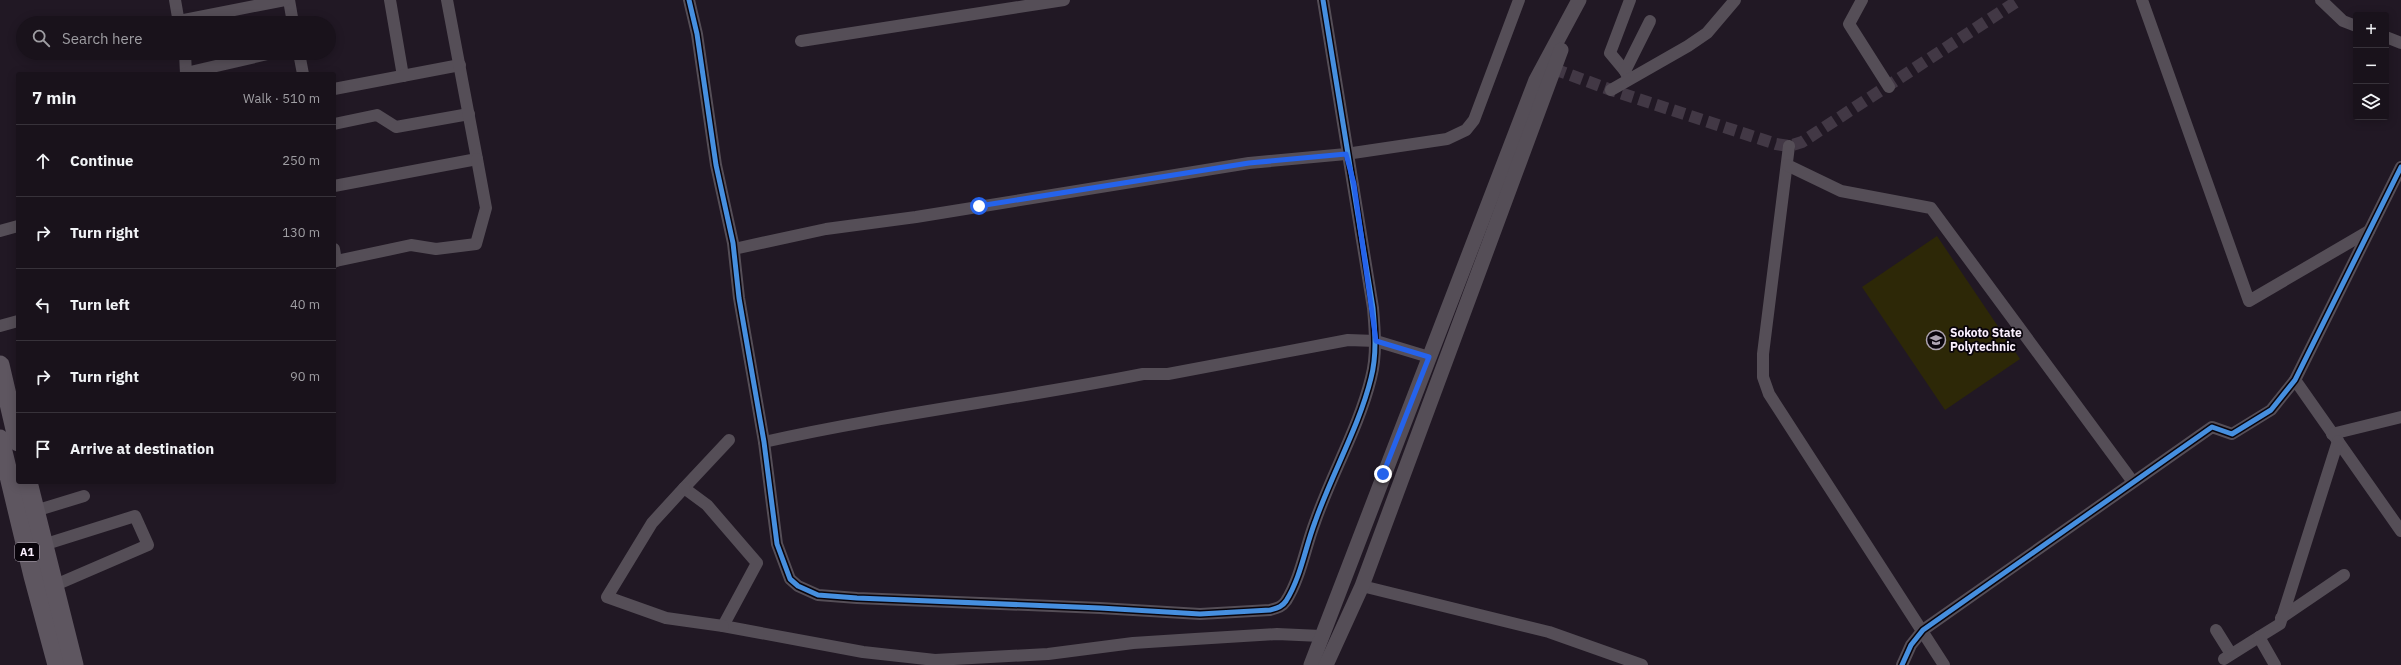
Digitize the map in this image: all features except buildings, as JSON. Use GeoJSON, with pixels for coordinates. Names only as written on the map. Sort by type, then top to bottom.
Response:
{"type":"FeatureCollection","features":[{"type":"Feature","properties":{"kind":"highway"},"geometry":{"type":"LineString","coordinates":[[0,365],[16,433]]}},
{"type":"Feature","properties":{"kind":"highway","name":"A1"},"geometry":{"type":"LineString","coordinates":[[0,439],[13,485],[32,576],[57,665]]}},
{"type":"Feature","properties":{"kind":"highway","name":"A1"},"geometry":{"type":"LineString","coordinates":[[13,485],[35,511],[42,545],[74,665]]}},
{"type":"Feature","properties":{"kind":"street"},"geometry":{"type":"LineString","coordinates":[[175,0],[178,16]]}},
{"type":"Feature","properties":{"kind":"street"},"geometry":{"type":"LineString","coordinates":[[208,16],[285,0]]}},
{"type":"Feature","properties":{"kind":"street"},"geometry":{"type":"LineString","coordinates":[[289,0],[292,16]]}},
{"type":"Feature","properties":{"kind":"street"},"geometry":{"type":"LineString","coordinates":[[390,0],[404,76]]}},
{"type":"Feature","properties":{"kind":"street"},"geometry":{"type":"LineString","coordinates":[[336,262],[411,244],[436,249],[476,244],[486,208],[447,0]]}},
{"type":"Feature","properties":{"kind":"street"},"geometry":{"type":"LineString","coordinates":[[689,0],[697,34],[716,165],[734,249],[739,298],[758,415],[764,442],[770,506],[783,567],[790,579],[798,586],[818,595],[922,602],[1107,608],[1200,614],[1264,611],[1280,607],[1284,603],[1297,579],[1315,522],[1372,377],[1376,341],[1354,184],[1346,154],[1323,0]]}},
{"type":"Feature","properties":{"kind":"street"},"geometry":{"type":"LineString","coordinates":[[801,41],[1064,0]]}},
{"type":"Feature","properties":{"kind":"street"},"geometry":{"type":"LineString","coordinates":[[734,249],[826,229],[916,217],[1249,163],[1346,154],[1447,139],[1466,130],[1474,120],[1519,0]]}},
{"type":"Feature","properties":{"kind":"street"},"geometry":{"type":"LineString","coordinates":[[1311,665],[1536,80],[1579,0]]}},
{"type":"Feature","properties":{"kind":"street"},"geometry":{"type":"LineString","coordinates":[[1326,665],[1362,586],[1579,0]]}},
{"type":"Feature","properties":{"kind":"street"},"geometry":{"type":"LineString","coordinates":[[1627,75],[1610,53],[1630,0]]}},
{"type":"Feature","properties":{"kind":"street"},"geometry":{"type":"LineString","coordinates":[[1611,90],[1627,75],[1688,46],[1707,33],[1735,0]]}},
{"type":"Feature","properties":{"kind":"street"},"geometry":{"type":"LineString","coordinates":[[1862,0],[1849,24],[1889,87]]}},
{"type":"Feature","properties":{"kind":"street"},"geometry":{"type":"LineString","coordinates":[[2142,0],[2249,301],[2369,231]]}},
{"type":"Feature","properties":{"kind":"street"},"geometry":{"type":"LineString","coordinates":[[2321,0],[2343,20],[2353,25]]}},
{"type":"Feature","properties":{"kind":"street"},"geometry":{"type":"LineString","coordinates":[[1627,75],[1650,22]]}},
{"type":"Feature","properties":{"kind":"street"},"geometry":{"type":"LineString","coordinates":[[2389,38],[2401,43]]}},
{"type":"Feature","properties":{"kind":"street"},"geometry":{"type":"LineString","coordinates":[[185,60],[186,72]]}},
{"type":"Feature","properties":{"kind":"street"},"geometry":{"type":"LineString","coordinates":[[194,72],[243,60]]}},
{"type":"Feature","properties":{"kind":"street"},"geometry":{"type":"LineString","coordinates":[[300,60],[303,72]]}},
{"type":"Feature","properties":{"kind":"street"},"geometry":{"type":"LineString","coordinates":[[336,89],[460,65]]}},
{"type":"Feature","properties":{"kind":"street"},"geometry":{"type":"LineString","coordinates":[[336,124],[377,115],[396,127],[469,114]]}},
{"type":"Feature","properties":{"kind":"street"},"geometry":{"type":"LineString","coordinates":[[1789,146],[1764,354],[1764,377],[1769,394],[1944,665]]}},
{"type":"Feature","properties":{"kind":"street"},"geometry":{"type":"LineString","coordinates":[[336,186],[477,159]]}},
{"type":"Feature","properties":{"kind":"street"},"geometry":{"type":"LineString","coordinates":[[1787,165],[1841,191],[1931,208],[2133,482]]}},
{"type":"Feature","properties":{"kind":"street"},"geometry":{"type":"LineString","coordinates":[[1902,665],[1911,645],[1922,630],[2212,427],[2232,434],[2271,410],[2295,380],[2401,167]]}},
{"type":"Feature","properties":{"kind":"street"},"geometry":{"type":"LineString","coordinates":[[0,231],[16,227]]}},
{"type":"Feature","properties":{"kind":"street"},"geometry":{"type":"LineString","coordinates":[[0,326],[16,322]]}},
{"type":"Feature","properties":{"kind":"street"},"geometry":{"type":"LineString","coordinates":[[764,442],[849,423],[982,404],[1143,374],[1168,374],[1348,340],[1376,341],[1429,357]]}},
{"type":"Feature","properties":{"kind":"street"},"geometry":{"type":"LineString","coordinates":[[2295,380],[2401,531]]}},
{"type":"Feature","properties":{"kind":"street"},"geometry":{"type":"LineString","coordinates":[[2335,437],[2401,417]]}},
{"type":"Feature","properties":{"kind":"street"},"geometry":{"type":"LineString","coordinates":[[2216,630],[2228,656],[2280,624],[2335,437]]}},
{"type":"Feature","properties":{"kind":"street"},"geometry":{"type":"LineString","coordinates":[[728,440],[652,523],[607,597],[666,618],[723,626],[863,652],[935,660],[1048,654],[1133,643],[1195,639],[1277,634],[1321,636]]}},
{"type":"Feature","properties":{"kind":"street"},"geometry":{"type":"LineString","coordinates":[[684,488],[707,505],[757,563],[723,626]]}},
{"type":"Feature","properties":{"kind":"street"},"geometry":{"type":"LineString","coordinates":[[35,511],[84,496]]}},
{"type":"Feature","properties":{"kind":"street"},"geometry":{"type":"LineString","coordinates":[[42,545],[135,516],[148,545],[53,586]]}},
{"type":"Feature","properties":{"kind":"street"},"geometry":{"type":"LineString","coordinates":[[2281,618],[2344,575]]}},
{"type":"Feature","properties":{"kind":"street"},"geometry":{"type":"LineString","coordinates":[[1362,586],[1549,632],[1642,665]]}},
{"type":"Feature","properties":{"kind":"street"},"geometry":{"type":"LineString","coordinates":[[2259,637],[2275,665]]}},
{"type":"Feature","properties":{"kind":"shaded area"},"geometry":{"type":"Polygon","coordinates":[[[1937,236],[2020,359],[1945,410],[1862,287],[1937,236]]]}},
{"type":"Feature","properties":{"kind":"tunnel"},"geometry":{"type":"LineString","coordinates":[[1554,69],[1611,90],[1776,144],[1789,146],[1802,142],[2019,0]]}},
{"type":"Feature","properties":{"kind":"cycle path"},"geometry":{"type":"LineString","coordinates":[[689,0],[697,34],[716,165],[733,243],[739,298],[764,442],[777,544],[790,579],[798,586],[818,595],[1200,614],[1270,610],[1281,606],[1286,601],[1299,572],[1311,532],[1322,504],[1360,414],[1373,369],[1375,343],[1373,308],[1323,0]]}},
{"type":"Feature","properties":{"kind":"cycle path"},"geometry":{"type":"LineString","coordinates":[[1902,665],[1911,645],[1923,630],[2212,427],[2232,434],[2271,410],[2295,380],[2401,167]]}},
{"type":"Feature","properties":{"kind":"place","name":"Sokoto State Polytechnic"},"geometry":{"type":"Point","coordinates":[1936,340]}},
{"type":"Feature","properties":{"kind":"route"},"geometry":{"type":"LineString","coordinates":[[979,206],[1038,196],[1094,189],[1169,175],[1249,163],[1346,154],[1354,184],[1360,237],[1373,308],[1376,341],[1402,347],[1429,357],[1383,474]]}}]}
